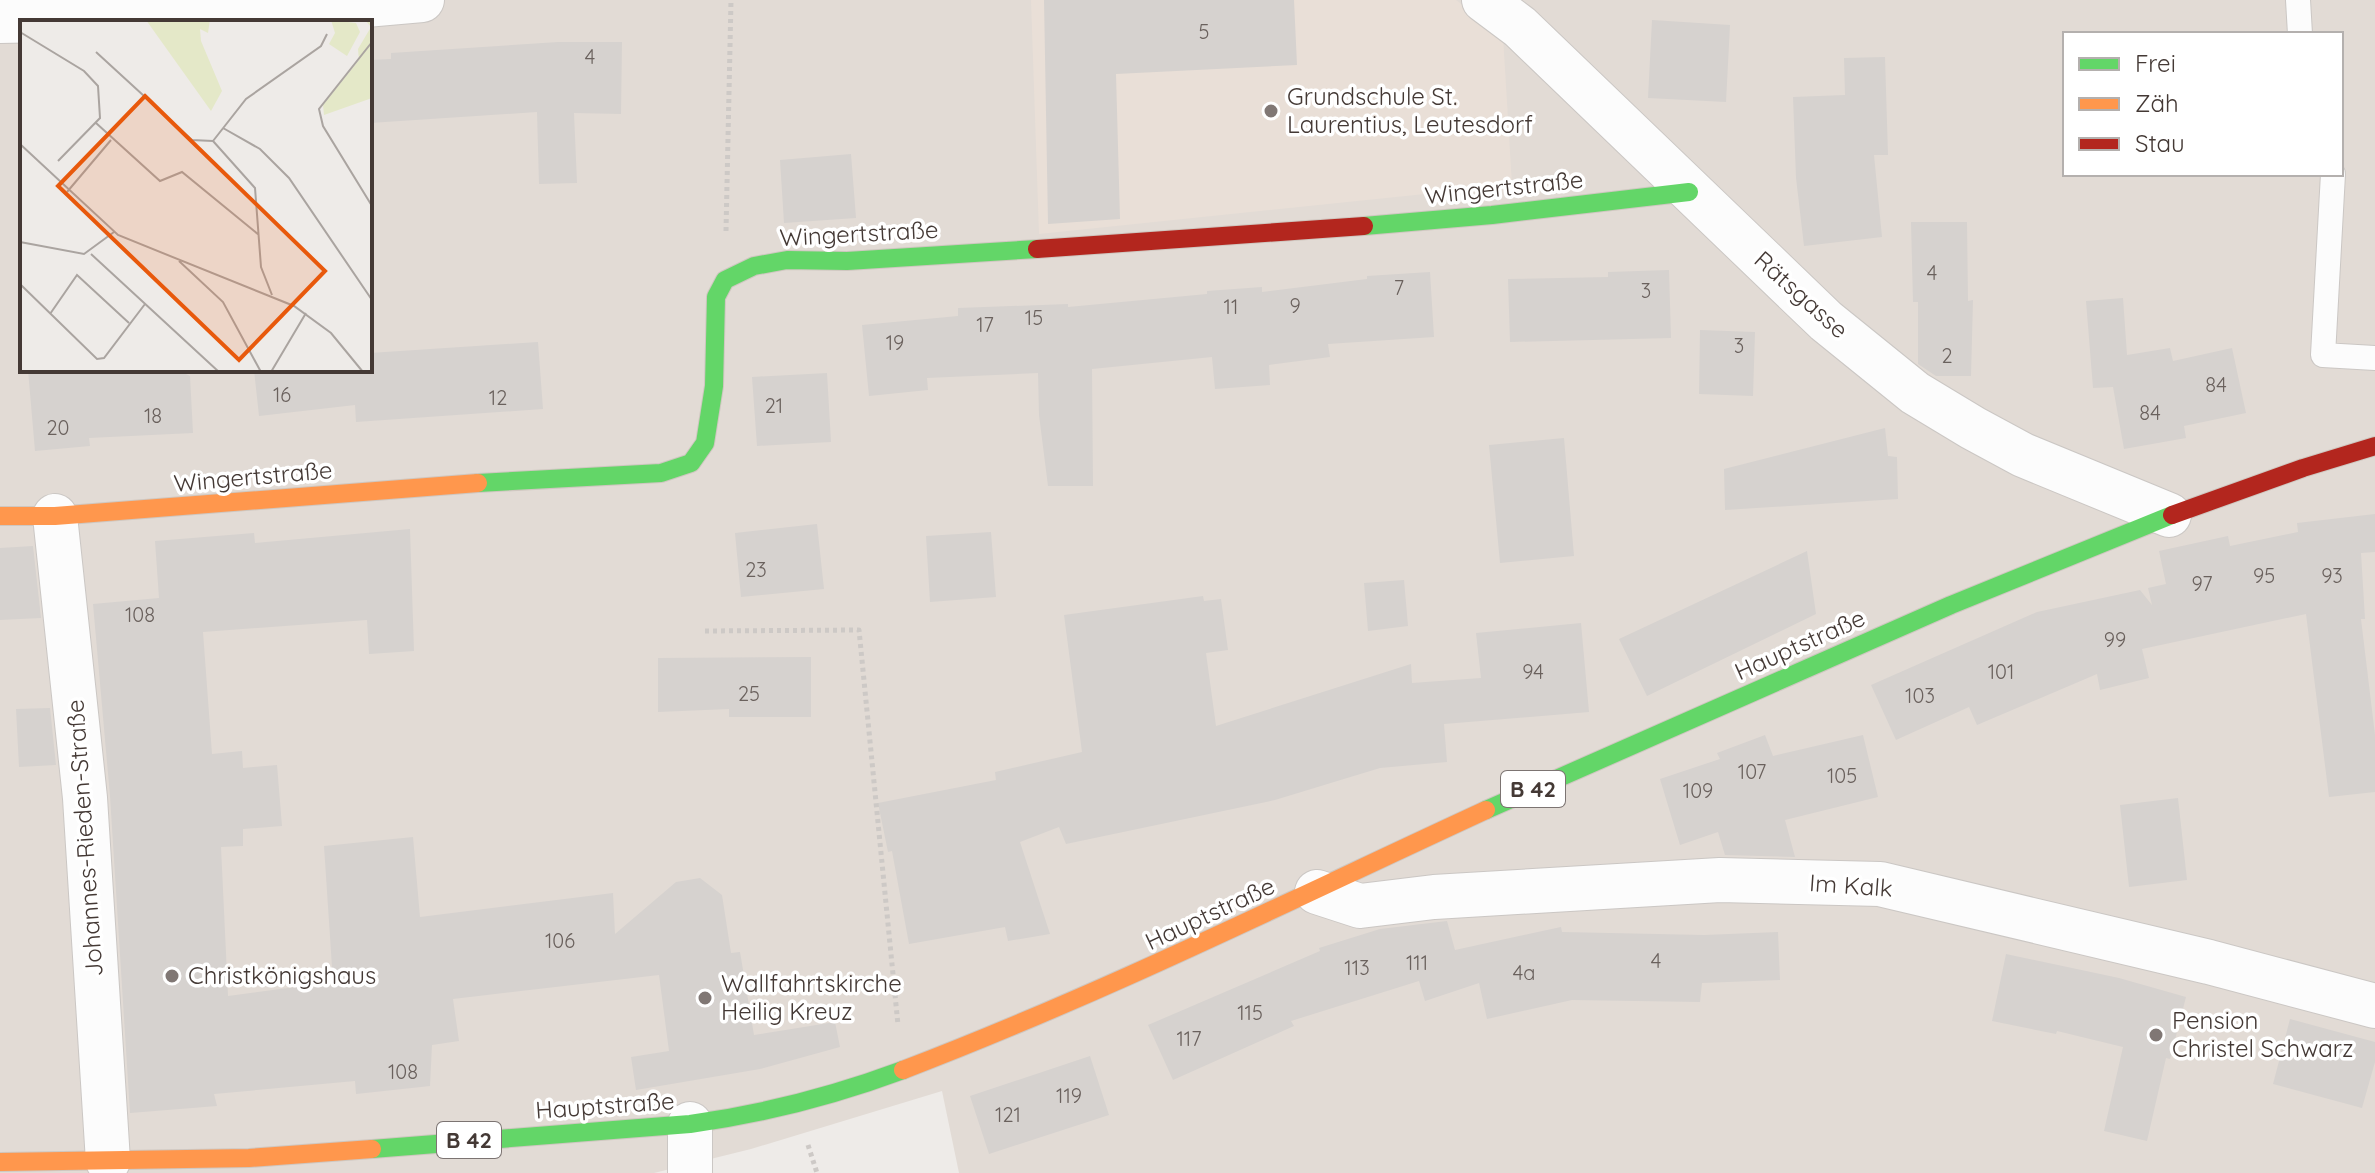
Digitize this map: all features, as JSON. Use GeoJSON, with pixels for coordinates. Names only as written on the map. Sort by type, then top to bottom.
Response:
{"type":"FeatureCollection","features":[{"type":"Feature","properties":{"kind":"main road","name":"Wingertstraße"},"geometry":{"type":"LineString","coordinates":[[0,516],[55,516],[531,479],[661,473],[691,463],[705,443],[714,386],[716,297],[725,280],[754,266],[787,260],[847,261],[1267,235],[1492,215],[1689,192]]}},
{"type":"Feature","properties":{"kind":"main road","name":"Hauptstraße"},"geometry":{"type":"LineString","coordinates":[[0,1162],[249,1158],[690,1124],[734,1120],[781,1110],[903,1071],[1111,986],[1519,795],[2042,565],[2169,515],[2375,446]]}},
{"type":"Feature","properties":{"kind":"street"},"geometry":{"type":"LineString","coordinates":[[49,20],[243,16],[422,0]]}},
{"type":"Feature","properties":{"kind":"street","name":"Rätsgasse"},"geometry":{"type":"LineString","coordinates":[[1484,0],[1520,27],[1826,321],[1915,393],[2023,455],[2169,515]]}},
{"type":"Feature","properties":{"kind":"street"},"geometry":{"type":"LineString","coordinates":[[0,21],[20,21]]}},
{"type":"Feature","properties":{"kind":"street","name":"Johannes-Rieden-Straße"},"geometry":{"type":"LineString","coordinates":[[55,516],[85,798],[108,1161]]}},
{"type":"Feature","properties":{"kind":"street","name":"Im Kalk"},"geometry":{"type":"LineString","coordinates":[[1317,892],[1360,906],[1434,897],[1720,880],[1880,884],[2209,962],[2375,1006]]}},
{"type":"Feature","properties":{"kind":"street"},"geometry":{"type":"LineString","coordinates":[[690,1124],[690,1173]]}},
{"type":"Feature","properties":{"kind":"lane"},"geometry":{"type":"LineString","coordinates":[[2298,0],[2300,32]]}},
{"type":"Feature","properties":{"kind":"lane"},"geometry":{"type":"LineString","coordinates":[[2333,176],[2323,355],[2375,358]]}},
{"type":"Feature","properties":{"kind":"path"},"geometry":{"type":"LineString","coordinates":[[725,280],[731,0]]}},
{"type":"Feature","properties":{"kind":"path"},"geometry":{"type":"LineString","coordinates":[[705,631],[859,630],[903,1071]]}},
{"type":"Feature","properties":{"kind":"shaded area"},"geometry":{"type":"Polygon","coordinates":[[[0,0],[2375,0],[2375,1173],[959,1173],[942,1091],[751,1149],[654,1173],[0,1173],[0,0]]]}},
{"type":"Feature","properties":{"kind":"shaded area","name":"Grundschule St. Laurentius, Leutesdorf"},"geometry":{"type":"Polygon","coordinates":[[[1031,0],[1456,0],[1503,36],[1512,185],[1039,234],[1031,0]]]}},
{"type":"Feature","properties":{"kind":"building"},"geometry":{"type":"Polygon","coordinates":[[[1044,0],[1294,0],[1297,65],[1116,74],[1120,219],[1048,224],[1044,0]]]}},
{"type":"Feature","properties":{"kind":"building"},"geometry":{"type":"Polygon","coordinates":[[[1652,20],[1730,25],[1726,102],[1648,98],[1652,20]]]}},
{"type":"Feature","properties":{"kind":"building"},"geometry":{"type":"Polygon","coordinates":[[[558,42],[622,42],[621,114],[574,113],[577,183],[539,184],[537,112],[372,123],[372,60],[391,59],[391,53],[558,42]]]}},
{"type":"Feature","properties":{"kind":"building"},"geometry":{"type":"Polygon","coordinates":[[[1885,57],[1888,155],[1874,155],[1882,237],[1804,246],[1796,178],[1793,97],[1845,95],[1844,58],[1885,57]]]}},
{"type":"Feature","properties":{"kind":"building"},"geometry":{"type":"Polygon","coordinates":[[[851,154],[856,218],[784,223],[780,160],[851,154]]]}},
{"type":"Feature","properties":{"kind":"building"},"geometry":{"type":"Polygon","coordinates":[[[1911,222],[1967,222],[1968,301],[1973,300],[1971,376],[1936,376],[1918,364],[1918,302],[1913,302],[1911,222]]]}},
{"type":"Feature","properties":{"kind":"building"},"geometry":{"type":"Polygon","coordinates":[[[1669,270],[1671,338],[1510,342],[1508,279],[1608,277],[1608,272],[1669,270]]]}},
{"type":"Feature","properties":{"kind":"building"},"geometry":{"type":"Polygon","coordinates":[[[1430,272],[1434,337],[1328,344],[1330,357],[1269,365],[1270,385],[1215,389],[1212,357],[1092,369],[1093,486],[1048,486],[1039,415],[1038,373],[927,378],[928,390],[869,396],[862,325],[958,316],[958,308],[1068,304],[1068,307],[1207,294],[1207,291],[1262,287],[1262,292],[1367,279],[1367,276],[1430,272]]]}},
{"type":"Feature","properties":{"kind":"building"},"geometry":{"type":"Polygon","coordinates":[[[2123,298],[2127,355],[2170,348],[2173,361],[2232,348],[2246,413],[2184,426],[2186,438],[2124,449],[2113,387],[2093,388],[2086,301],[2123,298]]]}},
{"type":"Feature","properties":{"kind":"building"},"geometry":{"type":"Polygon","coordinates":[[[1700,330],[1755,332],[1753,396],[1699,394],[1700,330]]]}},
{"type":"Feature","properties":{"kind":"building"},"geometry":{"type":"Polygon","coordinates":[[[538,342],[543,409],[356,422],[355,405],[259,416],[254,372],[372,372],[372,353],[538,342]]]}},
{"type":"Feature","properties":{"kind":"building"},"geometry":{"type":"Polygon","coordinates":[[[28,372],[182,372],[190,376],[193,433],[89,438],[90,446],[35,451],[28,372]]]}},
{"type":"Feature","properties":{"kind":"building"},"geometry":{"type":"Polygon","coordinates":[[[827,373],[831,442],[757,446],[752,377],[827,373]]]}},
{"type":"Feature","properties":{"kind":"building"},"geometry":{"type":"Polygon","coordinates":[[[1885,428],[1888,456],[1897,457],[1898,499],[1725,510],[1724,469],[1885,428]]]}},
{"type":"Feature","properties":{"kind":"building"},"geometry":{"type":"Polygon","coordinates":[[[1564,438],[1574,556],[1500,563],[1489,445],[1564,438]]]}},
{"type":"Feature","properties":{"kind":"building"},"geometry":{"type":"Polygon","coordinates":[[[2375,514],[2375,552],[2361,553],[2365,619],[2361,619],[2375,735],[2375,792],[2329,797],[2306,614],[2142,649],[2149,678],[2100,690],[2097,674],[1977,725],[1969,707],[1896,740],[1871,685],[2037,612],[2140,590],[2152,605],[2148,588],[2166,584],[2159,551],[2228,536],[2230,546],[2298,532],[2297,523],[2375,514]]]}},
{"type":"Feature","properties":{"kind":"building"},"geometry":{"type":"Polygon","coordinates":[[[817,524],[824,589],[741,597],[735,533],[817,524]]]}},
{"type":"Feature","properties":{"kind":"building"},"geometry":{"type":"Polygon","coordinates":[[[410,529],[414,651],[369,654],[367,620],[203,632],[212,754],[242,751],[243,768],[277,765],[282,826],[243,829],[243,846],[221,847],[228,996],[333,982],[324,846],[413,837],[420,917],[613,893],[615,934],[676,882],[700,878],[722,895],[731,953],[740,952],[754,1035],[835,1022],[840,1047],[760,1069],[636,1090],[631,1057],[669,1051],[659,975],[453,999],[459,1041],[432,1045],[430,1086],[356,1094],[355,1081],[214,1094],[217,1106],[130,1113],[110,796],[93,604],[159,598],[155,541],[254,533],[255,543],[410,529]]]}},
{"type":"Feature","properties":{"kind":"building"},"geometry":{"type":"Polygon","coordinates":[[[991,532],[996,597],[930,602],[926,536],[991,532]]]}},
{"type":"Feature","properties":{"kind":"building"},"geometry":{"type":"Polygon","coordinates":[[[33,546],[41,618],[0,620],[0,548],[33,546]]]}},
{"type":"Feature","properties":{"kind":"building"},"geometry":{"type":"Polygon","coordinates":[[[1807,551],[1816,614],[1647,696],[1619,639],[1807,551]]]}},
{"type":"Feature","properties":{"kind":"building"},"geometry":{"type":"Polygon","coordinates":[[[1404,580],[1408,626],[1368,631],[1364,583],[1404,580]]]}},
{"type":"Feature","properties":{"kind":"building"},"geometry":{"type":"Polygon","coordinates":[[[1203,596],[1204,601],[1221,599],[1228,650],[1206,653],[1216,726],[1411,664],[1412,683],[1481,678],[1476,633],[1581,623],[1589,712],[1444,724],[1447,762],[1380,768],[1275,800],[1066,844],[1059,827],[1020,842],[1050,934],[1008,941],[1005,927],[909,944],[892,851],[888,852],[878,803],[996,780],[995,772],[1082,752],[1064,615],[1203,596]]]}},
{"type":"Feature","properties":{"kind":"building"},"geometry":{"type":"Polygon","coordinates":[[[811,657],[811,717],[729,717],[729,709],[658,712],[658,658],[811,657]]]}},
{"type":"Feature","properties":{"kind":"building"},"geometry":{"type":"Polygon","coordinates":[[[50,708],[56,765],[19,767],[16,709],[50,708]]]}},
{"type":"Feature","properties":{"kind":"building"},"geometry":{"type":"Polygon","coordinates":[[[1765,735],[1773,756],[1863,735],[1878,797],[1785,820],[1795,857],[1725,855],[1718,832],[1680,845],[1660,779],[1720,759],[1717,753],[1765,735]]]}},
{"type":"Feature","properties":{"kind":"building"},"geometry":{"type":"Polygon","coordinates":[[[2178,798],[2187,880],[2129,887],[2120,805],[2178,798]]]}},
{"type":"Feature","properties":{"kind":"building"},"geometry":{"type":"Polygon","coordinates":[[[1447,921],[1455,950],[1561,927],[1562,932],[1704,935],[1778,932],[1780,980],[1702,983],[1700,1002],[1572,1000],[1487,1019],[1479,983],[1425,1001],[1419,981],[1291,1021],[1294,1026],[1173,1080],[1148,1025],[1320,951],[1319,948],[1380,929],[1447,921]]]}},
{"type":"Feature","properties":{"kind":"building"},"geometry":{"type":"Polygon","coordinates":[[[2006,954],[2119,978],[2186,997],[2170,1059],[2166,1058],[2147,1141],[2104,1131],[2123,1047],[2057,1031],[2056,1034],[1992,1021],[2006,954]]]}},
{"type":"Feature","properties":{"kind":"building"},"geometry":{"type":"Polygon","coordinates":[[[2290,1019],[2375,1042],[2375,1062],[2362,1108],[2273,1084],[2290,1019]]]}},
{"type":"Feature","properties":{"kind":"building"},"geometry":{"type":"Polygon","coordinates":[[[1090,1056],[1109,1115],[989,1154],[970,1096],[1090,1056]]]}},
{"type":"Feature","properties":{"kind":"traffic: fast"},"geometry":{"type":"LineString","coordinates":[[1364,226],[1689,192]]}},
{"type":"Feature","properties":{"kind":"traffic: fast"},"geometry":{"type":"LineString","coordinates":[[478,483],[661,473],[691,463],[705,443],[714,386],[716,297],[725,280],[754,266],[787,260],[847,261],[1037,249]]}},
{"type":"Feature","properties":{"kind":"traffic: fast"},"geometry":{"type":"LineString","coordinates":[[1486,810],[1951,605],[2172,515]]}},
{"type":"Feature","properties":{"kind":"traffic: fast"},"geometry":{"type":"LineString","coordinates":[[372,1149],[690,1124],[798,1103],[903,1070]]}},
{"type":"Feature","properties":{"kind":"traffic: slow"},"geometry":{"type":"LineString","coordinates":[[0,516],[55,516],[478,483]]}},
{"type":"Feature","properties":{"kind":"traffic: slow"},"geometry":{"type":"LineString","coordinates":[[903,1070],[1124,978],[1486,810]]}},
{"type":"Feature","properties":{"kind":"traffic: slow"},"geometry":{"type":"LineString","coordinates":[[0,1162],[249,1158],[372,1149]]}},
{"type":"Feature","properties":{"kind":"traffic: jam"},"geometry":{"type":"LineString","coordinates":[[1037,249],[1364,226]]}},
{"type":"Feature","properties":{"kind":"traffic: jam"},"geometry":{"type":"LineString","coordinates":[[2172,515],[2375,446]]}},
{"type":"Feature","properties":{"kind":"place","name":"Grundschule St. Laurentius, Leutesdorf"},"geometry":{"type":"Point","coordinates":[1271,111]}},
{"type":"Feature","properties":{"kind":"place","name":"Christkönigshaus"},"geometry":{"type":"Point","coordinates":[172,976]}},
{"type":"Feature","properties":{"kind":"place","name":"Wallfahrtskirche Heilig Kreuz"},"geometry":{"type":"Point","coordinates":[705,998]}},
{"type":"Feature","properties":{"kind":"place","name":"Pension Christel Schwarz"},"geometry":{"type":"Point","coordinates":[2156,1035]}}]}
